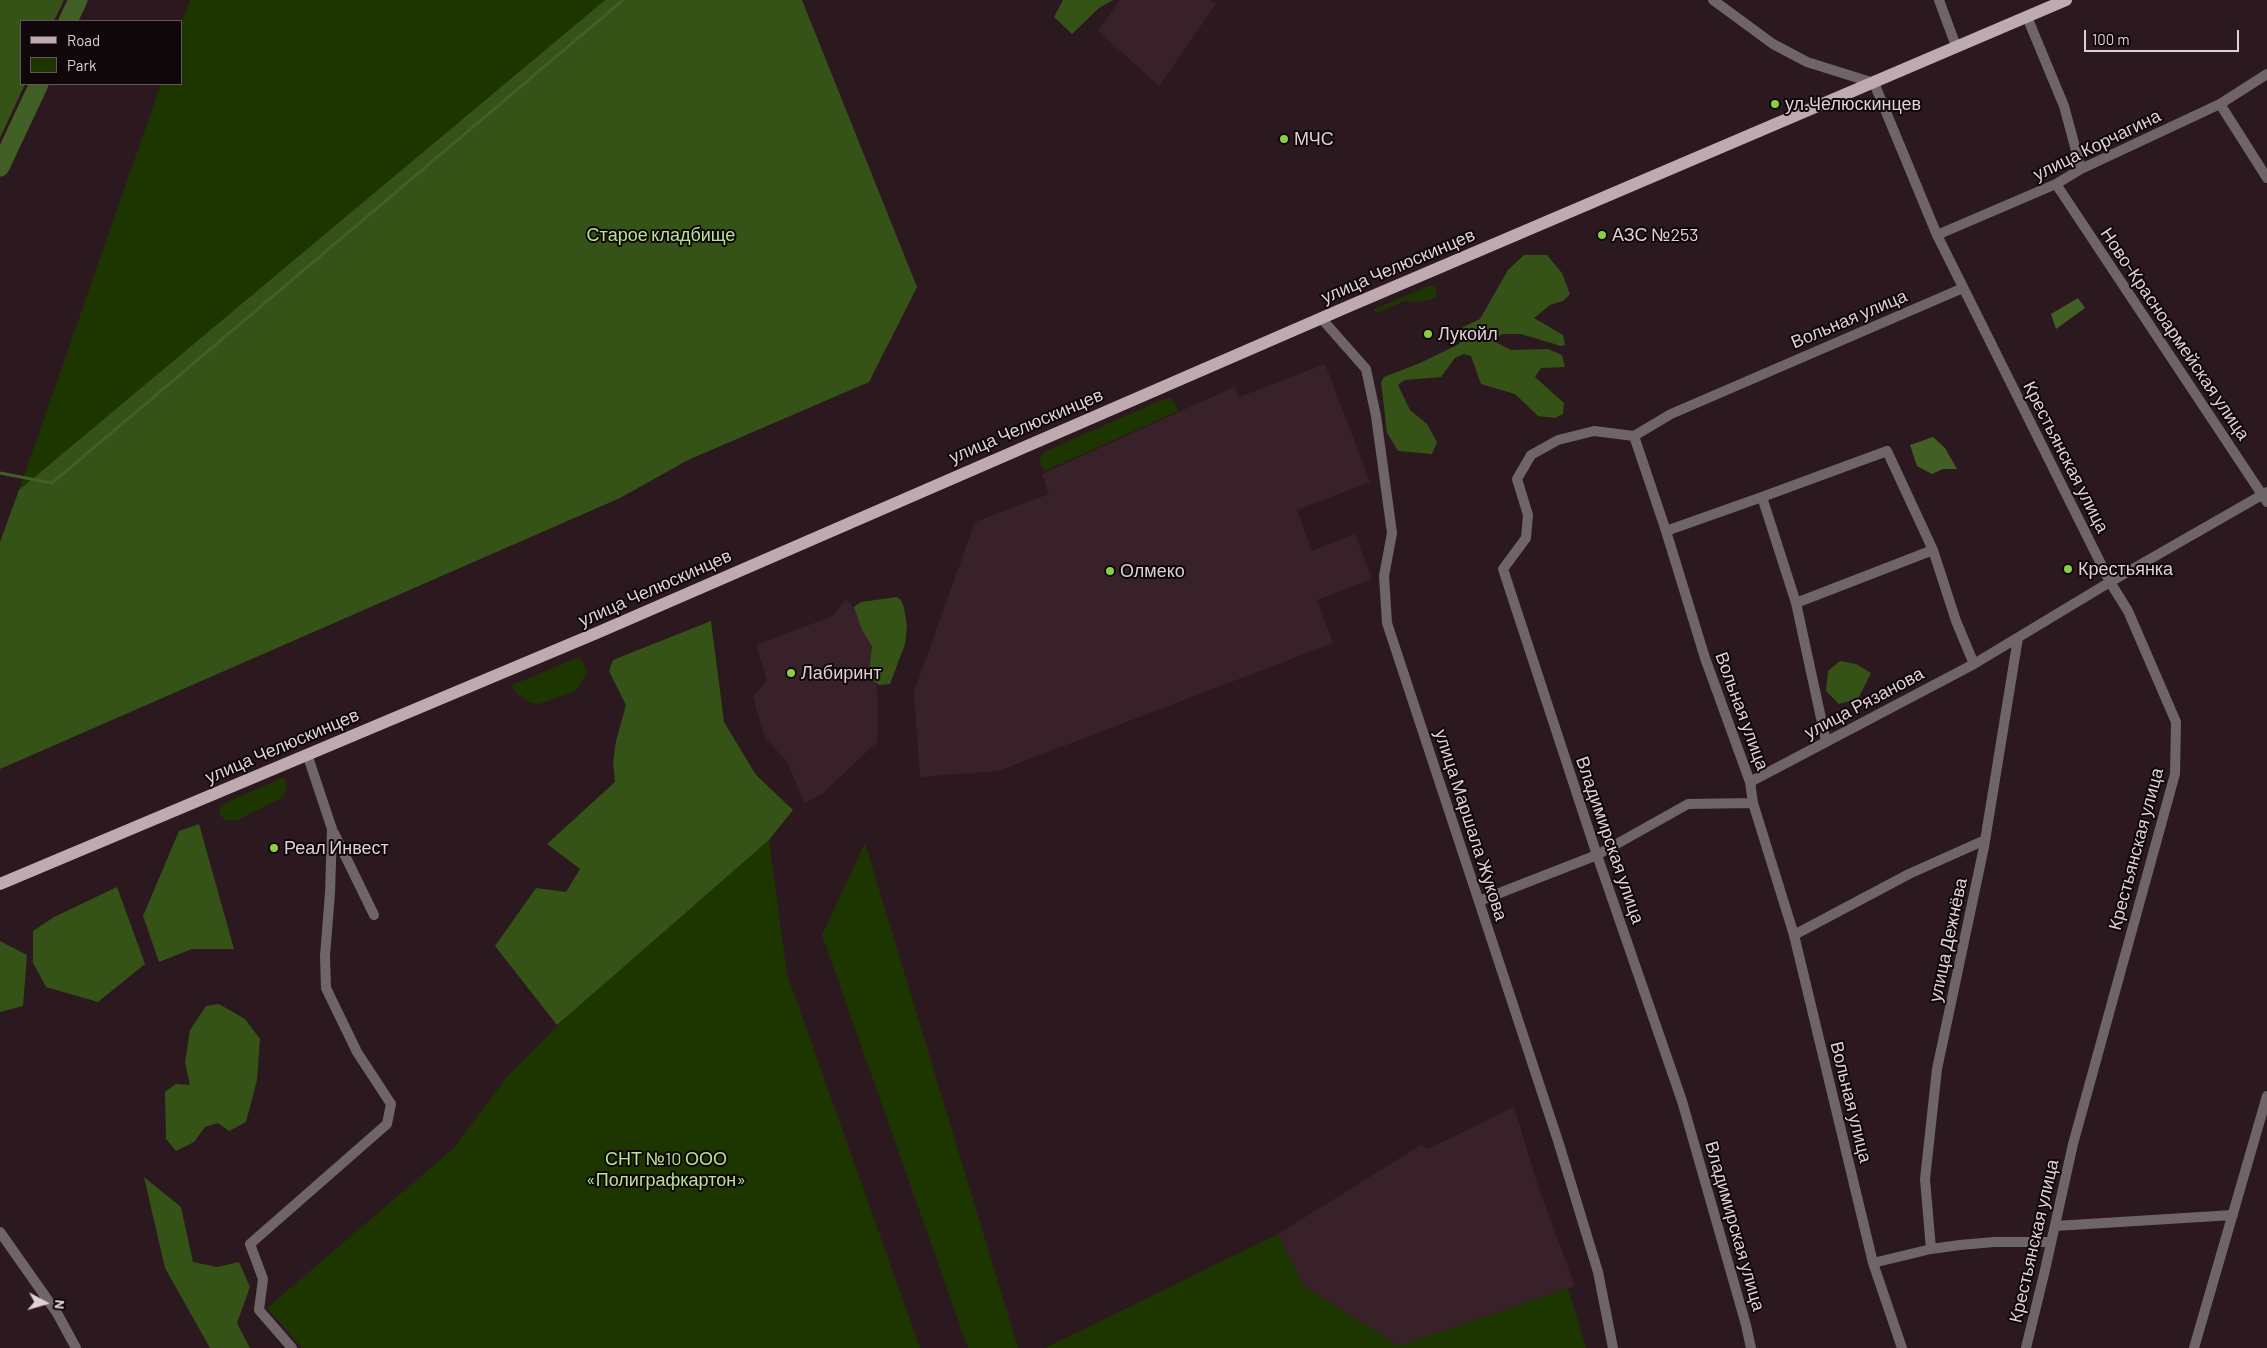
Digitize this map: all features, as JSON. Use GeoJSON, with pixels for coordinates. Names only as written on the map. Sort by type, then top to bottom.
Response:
{"type":"FeatureCollection","features":[{"type":"Feature","properties":{"kind":"main road","name":"улица Челюскинцев"},"geometry":{"type":"LineString","coordinates":[[0,884],[599,632],[1321,318],[2066,0]]}},
{"type":"Feature","properties":{"kind":"street"},"geometry":{"type":"LineString","coordinates":[[1713,0],[1773,44],[1799,58],[1874,83]]}},
{"type":"Feature","properties":{"kind":"street"},"geometry":{"type":"LineString","coordinates":[[1939,0],[1956,46]]}},
{"type":"Feature","properties":{"kind":"street"},"geometry":{"type":"LineString","coordinates":[[2027,17],[2064,106],[2081,169]]}},
{"type":"Feature","properties":{"kind":"street","name":"улица Корчагина"},"geometry":{"type":"LineString","coordinates":[[1937,236],[2056,184],[2081,169],[2220,104],[2267,74]]}},
{"type":"Feature","properties":{"kind":"street","name":"Крестьянская улица"},"geometry":{"type":"LineString","coordinates":[[1874,83],[1937,236],[2110,582],[2128,611],[2176,722],[2175,774],[2073,1144],[2026,1348]]}},
{"type":"Feature","properties":{"kind":"street"},"geometry":{"type":"LineString","coordinates":[[2220,104],[2267,178]]}},
{"type":"Feature","properties":{"kind":"street","name":"Ново-Красноармейская улица"},"geometry":{"type":"LineString","coordinates":[[2056,184],[2265,496]]}},
{"type":"Feature","properties":{"kind":"street","name":"Вольная улица"},"geometry":{"type":"LineString","coordinates":[[1750,782],[1705,658],[1666,531],[1634,436],[1671,414],[1963,288]]}},
{"type":"Feature","properties":{"kind":"street","name":"улица Маршала Жукова"},"geometry":{"type":"LineString","coordinates":[[1321,318],[1366,369],[1376,416],[1392,533],[1384,576],[1387,623],[1559,1144],[1598,1272],[1613,1348]]}},
{"type":"Feature","properties":{"kind":"street","name":"Владимирская улица"},"geometry":{"type":"LineString","coordinates":[[1634,436],[1594,431],[1558,440],[1531,455],[1517,479],[1528,515],[1526,538],[1504,568],[1597,855],[1682,1101],[1751,1348]]}},
{"type":"Feature","properties":{"kind":"street"},"geometry":{"type":"LineString","coordinates":[[1666,531],[1887,451],[1933,550],[1956,621],[1974,664]]}},
{"type":"Feature","properties":{"kind":"street","name":"улица Рязанова"},"geometry":{"type":"LineString","coordinates":[[1750,782],[1974,664],[2110,582],[2265,496]]}},
{"type":"Feature","properties":{"kind":"street"},"geometry":{"type":"LineString","coordinates":[[1762,497],[1796,603],[1826,741]]}},
{"type":"Feature","properties":{"kind":"street"},"geometry":{"type":"LineString","coordinates":[[1796,603],[1933,550]]}},
{"type":"Feature","properties":{"kind":"street","name":"улица Дежнёва"},"geometry":{"type":"LineString","coordinates":[[1931,1249],[1925,1179],[1937,1069],[1985,840],[2018,638]]}},
{"type":"Feature","properties":{"kind":"street"},"geometry":{"type":"LineString","coordinates":[[307,754],[332,829],[374,915]]}},
{"type":"Feature","properties":{"kind":"street"},"geometry":{"type":"LineString","coordinates":[[1479,901],[1597,855],[1688,804],[1753,803],[1750,782]]}},
{"type":"Feature","properties":{"kind":"street","name":"Вольная улица"},"geometry":{"type":"LineString","coordinates":[[1753,803],[1794,935],[1873,1263],[1902,1348]]}},
{"type":"Feature","properties":{"kind":"street"},"geometry":{"type":"LineString","coordinates":[[292,1348],[259,1310],[263,1279],[250,1244],[388,1124],[391,1104],[357,1052],[326,988],[325,956],[330,893],[332,829]]}},
{"type":"Feature","properties":{"kind":"street"},"geometry":{"type":"LineString","coordinates":[[1794,935],[1909,874],[1985,840]]}},
{"type":"Feature","properties":{"kind":"street"},"geometry":{"type":"LineString","coordinates":[[2194,1348],[2267,1096]]}},
{"type":"Feature","properties":{"kind":"street"},"geometry":{"type":"LineString","coordinates":[[2055,1226],[2233,1215]]}},
{"type":"Feature","properties":{"kind":"street"},"geometry":{"type":"LineString","coordinates":[[0,1232],[58,1313],[76,1348]]}},
{"type":"Feature","properties":{"kind":"street"},"geometry":{"type":"LineString","coordinates":[[1873,1263],[1931,1249],[1994,1242],[2051,1242]]}},
{"type":"Feature","properties":{"kind":"shaded area"},"geometry":{"type":"Polygon","coordinates":[[[1120,0],[1210,0],[1216,4],[1159,86],[1098,31],[1120,0]]]}},
{"type":"Feature","properties":{"kind":"shaded area"},"geometry":{"type":"Polygon","coordinates":[[[2078,298],[2085,308],[2056,329],[2051,314],[2078,298]]]}},
{"type":"Feature","properties":{"kind":"shaded area"},"geometry":{"type":"Polygon","coordinates":[[[1325,364],[1370,482],[1297,510],[1312,551],[1355,534],[1372,579],[1317,600],[1333,643],[998,771],[920,777],[914,692],[975,522],[1049,494],[1042,474],[1234,387],[1239,397],[1325,364]]]}},
{"type":"Feature","properties":{"kind":"shaded area"},"geometry":{"type":"Polygon","coordinates":[[[1933,437],[1945,448],[1957,469],[1943,469],[1932,474],[1917,466],[1910,445],[1933,437]]]}},
{"type":"Feature","properties":{"kind":"shaded area"},"geometry":{"type":"Polygon","coordinates":[[[846,599],[870,624],[878,703],[877,742],[822,794],[804,803],[787,761],[765,738],[753,697],[767,680],[756,645],[833,616],[846,599]]]}},
{"type":"Feature","properties":{"kind":"shaded area"},"geometry":{"type":"Polygon","coordinates":[[[1514,1107],[1539,1189],[1575,1286],[1399,1346],[1304,1286],[1278,1234],[1421,1145],[1428,1149],[1514,1107]]]}},
{"type":"Feature","properties":{"kind":"green space"},"geometry":{"type":"Polygon","coordinates":[[[0,0],[64,0],[54,20],[20,20],[20,85],[25,85],[0,138],[0,0]]]}},
{"type":"Feature","properties":{"kind":"green space"},"geometry":{"type":"Polygon","coordinates":[[[190,0],[605,0],[19,490],[161,85],[182,85],[182,21],[190,0]]]}},
{"type":"Feature","properties":{"kind":"green space","name":"Старое кладбище"},"geometry":{"type":"Polygon","coordinates":[[[605,0],[802,0],[917,287],[869,382],[688,460],[620,498],[0,769],[0,542],[19,490],[605,0]]]}},
{"type":"Feature","properties":{"kind":"green space"},"geometry":{"type":"Polygon","coordinates":[[[1063,0],[1113,0],[1099,8],[1072,34],[1054,17],[1063,0]]]}},
{"type":"Feature","properties":{"kind":"green space"},"geometry":{"type":"Polygon","coordinates":[[[1524,255],[1547,255],[1562,273],[1570,294],[1563,301],[1550,305],[1534,318],[1563,335],[1565,345],[1561,346],[1521,334],[1503,334],[1495,338],[1497,343],[1511,350],[1548,349],[1562,355],[1565,367],[1541,368],[1535,377],[1564,403],[1563,414],[1555,418],[1538,416],[1515,394],[1481,384],[1471,356],[1464,354],[1455,358],[1441,377],[1405,380],[1398,385],[1410,410],[1427,424],[1437,442],[1432,454],[1398,451],[1387,433],[1381,382],[1384,377],[1420,363],[1459,344],[1463,327],[1480,319],[1508,270],[1524,255]]]}},
{"type":"Feature","properties":{"kind":"green space"},"geometry":{"type":"Polygon","coordinates":[[[1431,285],[1436,288],[1436,298],[1418,302],[1405,301],[1377,313],[1374,311],[1374,309],[1431,285]]]}},
{"type":"Feature","properties":{"kind":"green space"},"geometry":{"type":"Polygon","coordinates":[[[1172,398],[1178,411],[1045,471],[1039,461],[1044,452],[1164,399],[1172,398]]]}},
{"type":"Feature","properties":{"kind":"green space"},"geometry":{"type":"Polygon","coordinates":[[[897,597],[901,600],[904,608],[907,626],[905,644],[890,684],[879,685],[871,679],[869,674],[872,646],[862,630],[854,607],[861,602],[897,597]]]}},
{"type":"Feature","properties":{"kind":"green space"},"geometry":{"type":"Polygon","coordinates":[[[711,621],[724,722],[756,775],[793,810],[769,840],[557,1025],[495,946],[536,888],[566,892],[580,869],[547,844],[615,782],[613,762],[616,741],[626,705],[609,671],[613,660],[711,621]]]}},
{"type":"Feature","properties":{"kind":"green space"},"geometry":{"type":"Polygon","coordinates":[[[577,658],[582,660],[587,672],[576,691],[539,704],[531,703],[516,693],[512,685],[577,658]]]}},
{"type":"Feature","properties":{"kind":"green space"},"geometry":{"type":"Polygon","coordinates":[[[1840,661],[1856,664],[1871,673],[1858,699],[1839,704],[1826,691],[1828,671],[1840,661]]]}},
{"type":"Feature","properties":{"kind":"green space"},"geometry":{"type":"Polygon","coordinates":[[[282,778],[285,779],[287,787],[280,799],[237,820],[227,821],[220,815],[220,806],[223,804],[282,778]]]}},
{"type":"Feature","properties":{"kind":"green space"},"geometry":{"type":"Polygon","coordinates":[[[199,824],[234,949],[192,949],[159,962],[143,916],[179,831],[199,824]]]}},
{"type":"Feature","properties":{"kind":"green space","name":"СНТ №10 ООО «Полиграфкартон»"},"geometry":{"type":"Polygon","coordinates":[[[769,840],[787,974],[920,1348],[302,1348],[267,1308],[454,1148],[507,1077],[571,1012],[769,840]]]}},
{"type":"Feature","properties":{"kind":"green space"},"geometry":{"type":"Polygon","coordinates":[[[865,843],[1018,1348],[968,1348],[822,935],[865,843]]]}},
{"type":"Feature","properties":{"kind":"green space"},"geometry":{"type":"Polygon","coordinates":[[[117,887],[145,964],[98,1002],[46,987],[33,963],[33,931],[54,917],[117,887]]]}},
{"type":"Feature","properties":{"kind":"green space"},"geometry":{"type":"Polygon","coordinates":[[[0,941],[27,955],[23,1006],[0,1012],[0,941]]]}},
{"type":"Feature","properties":{"kind":"green space"},"geometry":{"type":"Polygon","coordinates":[[[219,1004],[245,1019],[260,1039],[257,1080],[246,1122],[229,1131],[218,1123],[205,1127],[194,1142],[176,1151],[166,1139],[165,1092],[176,1084],[190,1085],[185,1062],[190,1030],[206,1006],[219,1004]]]}},
{"type":"Feature","properties":{"kind":"green space"},"geometry":{"type":"Polygon","coordinates":[[[144,1177],[181,1207],[193,1262],[217,1267],[239,1262],[250,1287],[237,1323],[250,1348],[210,1348],[165,1268],[144,1177]]]}},
{"type":"Feature","properties":{"kind":"green space"},"geometry":{"type":"Polygon","coordinates":[[[1278,1234],[1304,1286],[1399,1346],[1568,1288],[1586,1348],[1045,1348],[1278,1234]]]}},
{"type":"Feature","properties":{"kind":"waterway"},"geometry":{"type":"LineString","coordinates":[[68,20],[78,0]]}},
{"type":"Feature","properties":{"kind":"waterway"},"geometry":{"type":"LineString","coordinates":[[0,473],[52,483],[623,0]]}},
{"type":"Feature","properties":{"kind":"waterway"},"geometry":{"type":"LineString","coordinates":[[0,167],[39,85]]}},
{"type":"Feature","properties":{"kind":"place","name":"ул.Челюскинцев"},"geometry":{"type":"Point","coordinates":[1775,104]}},
{"type":"Feature","properties":{"kind":"place","name":"МЧС"},"geometry":{"type":"Point","coordinates":[1284,139]}},
{"type":"Feature","properties":{"kind":"place","name":"АЗС №253"},"geometry":{"type":"Point","coordinates":[1602,235]}},
{"type":"Feature","properties":{"kind":"place","name":"Лукойл"},"geometry":{"type":"Point","coordinates":[1428,334]}},
{"type":"Feature","properties":{"kind":"place","name":"Крестьянка"},"geometry":{"type":"Point","coordinates":[2068,569]}},
{"type":"Feature","properties":{"kind":"place","name":"Олмеко"},"geometry":{"type":"Point","coordinates":[1110,571]}},
{"type":"Feature","properties":{"kind":"place","name":"Лабиринт"},"geometry":{"type":"Point","coordinates":[791,673]}},
{"type":"Feature","properties":{"kind":"place","name":"Реал Инвест"},"geometry":{"type":"Point","coordinates":[274,848]}}]}
